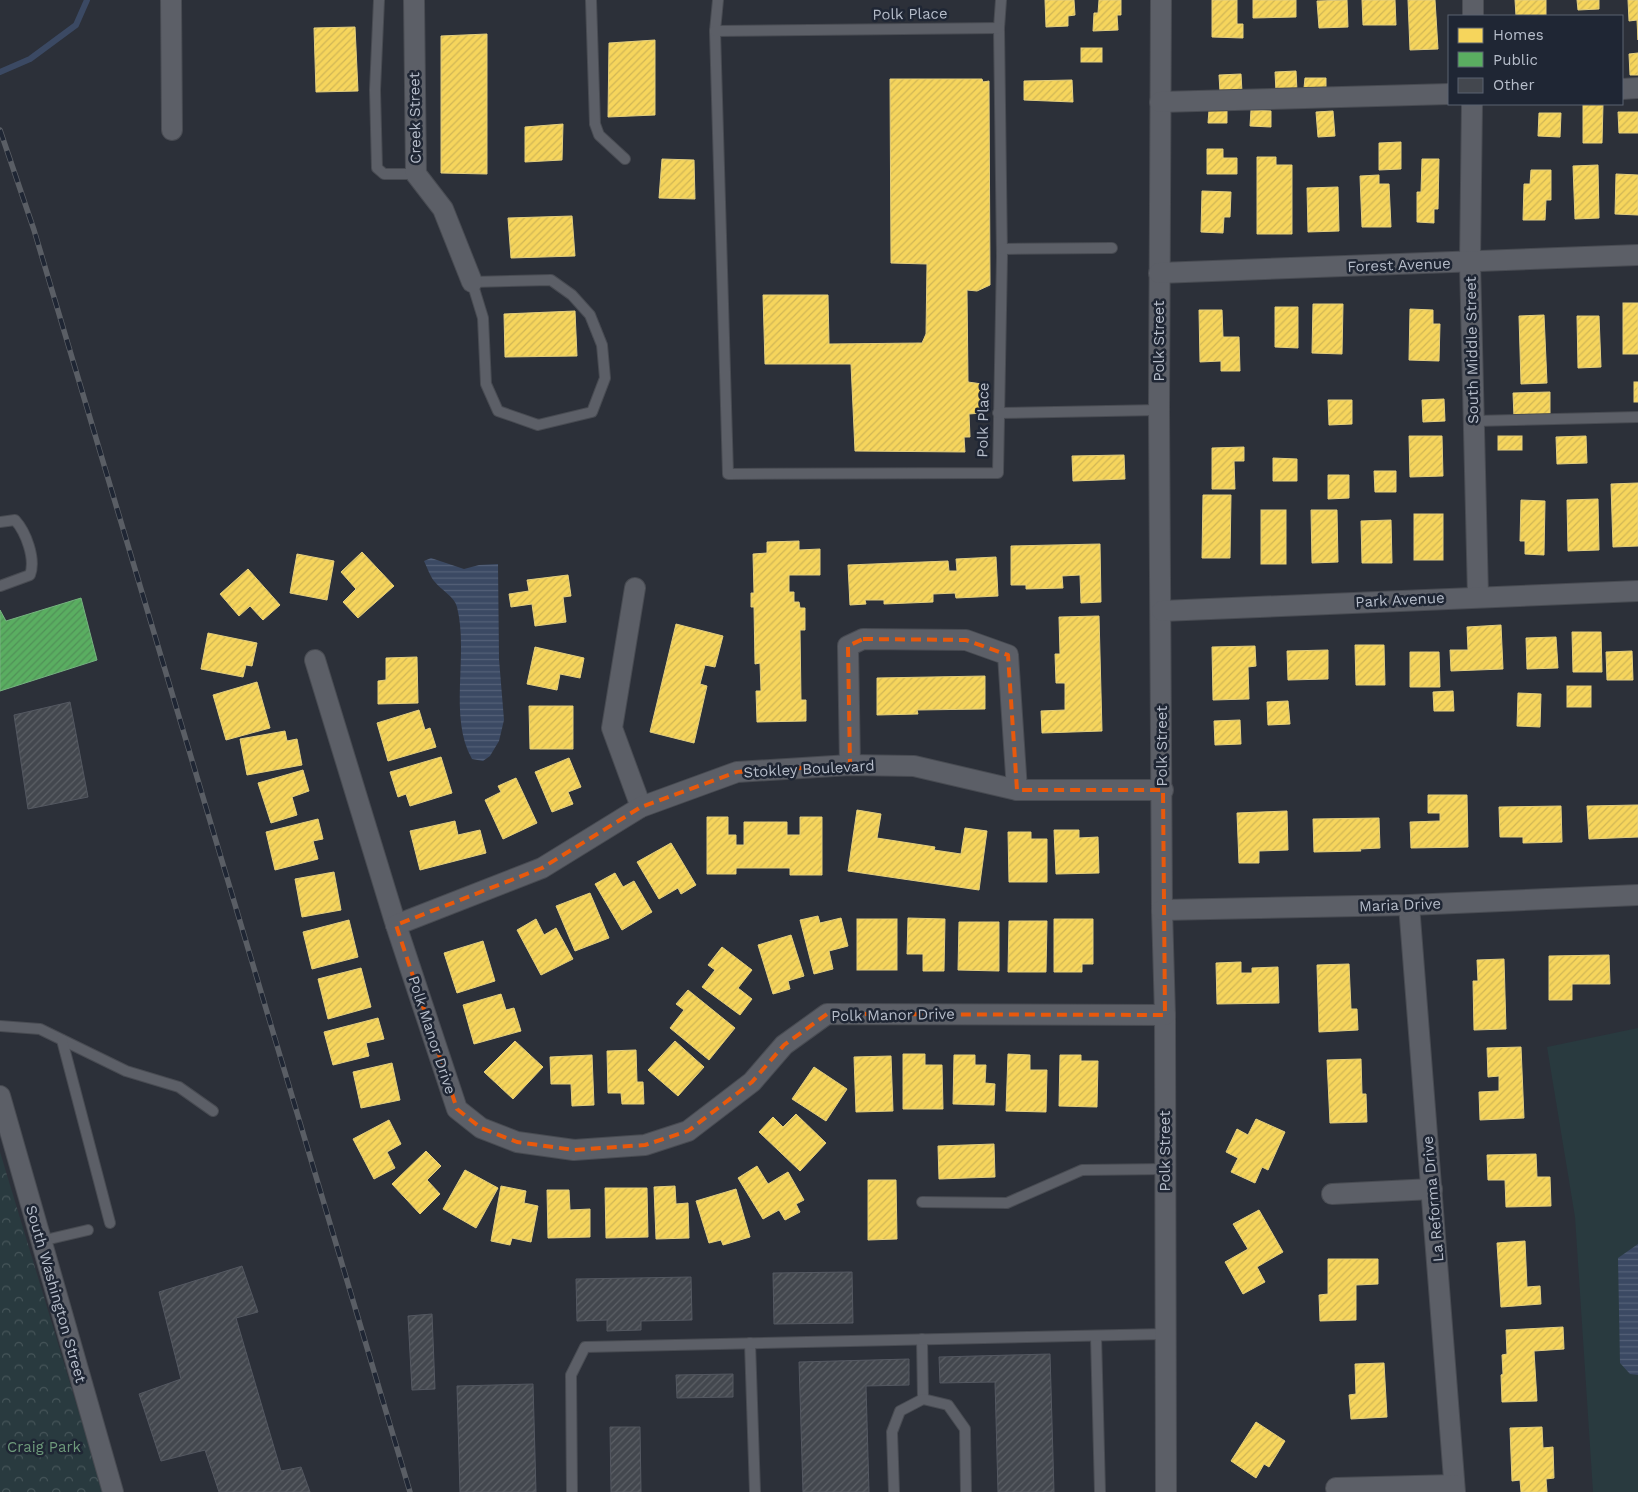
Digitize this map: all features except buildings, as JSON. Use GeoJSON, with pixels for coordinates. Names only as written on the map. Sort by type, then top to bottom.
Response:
{"type":"FeatureCollection","features":[{"type":"Feature","properties":{"kind":"street"},"geometry":{"type":"LineString","coordinates":[[171,0],[172,130]]}},
{"type":"Feature","properties":{"kind":"street","name":"Creek Street"},"geometry":{"type":"LineString","coordinates":[[414,0],[416,174],[443,209],[472,282]]}},
{"type":"Feature","properties":{"kind":"street","name":"Polk Street"},"geometry":{"type":"LineString","coordinates":[[1161,0],[1159,410],[1162,611],[1162,910],[1165,1015],[1166,1492]]}},
{"type":"Feature","properties":{"kind":"street"},"geometry":{"type":"LineString","coordinates":[[1473,15],[1474,0]]}},
{"type":"Feature","properties":{"kind":"street"},"geometry":{"type":"LineString","coordinates":[[1623,89],[1638,88]]}},
{"type":"Feature","properties":{"kind":"street"},"geometry":{"type":"LineString","coordinates":[[1160,102],[1448,94]]}},
{"type":"Feature","properties":{"kind":"street","name":"South Middle Street"},"geometry":{"type":"LineString","coordinates":[[1472,105],[1470,263],[1478,596]]}},
{"type":"Feature","properties":{"kind":"street","name":"Forest Avenue"},"geometry":{"type":"LineString","coordinates":[[1159,273],[1470,263],[1638,255]]}},
{"type":"Feature","properties":{"kind":"street"},"geometry":{"type":"LineString","coordinates":[[635,588],[612,728],[641,807]]}},
{"type":"Feature","properties":{"kind":"street","name":"Park Avenue"},"geometry":{"type":"LineString","coordinates":[[1162,611],[1478,596],[1638,591]]}},
{"type":"Feature","properties":{"kind":"street"},"geometry":{"type":"LineString","coordinates":[[850,765],[848,646],[863,639],[966,640],[1008,654],[1017,790]]}},
{"type":"Feature","properties":{"kind":"street","name":"Polk Manor Drive"},"geometry":{"type":"LineString","coordinates":[[315,660],[396,925],[457,1109],[481,1128],[517,1142],[574,1150],[645,1145],[688,1132],[752,1082],[784,1046],[827,1014],[1165,1015]]}},
{"type":"Feature","properties":{"kind":"street","name":"Stokley Boulevard"},"geometry":{"type":"LineString","coordinates":[[396,925],[542,868],[641,807],[737,772],[850,765],[914,766],[1017,790],[1163,790]]}},
{"type":"Feature","properties":{"kind":"street","name":"Maria Drive"},"geometry":{"type":"LineString","coordinates":[[1162,910],[1409,905],[1638,895]]}},
{"type":"Feature","properties":{"kind":"street","name":"La Reforma Drive"},"geometry":{"type":"LineString","coordinates":[[1409,905],[1455,1488]]}},
{"type":"Feature","properties":{"kind":"street","name":"South Washington Street"},"geometry":{"type":"LineString","coordinates":[[0,1096],[113,1492]]}},
{"type":"Feature","properties":{"kind":"street"},"geometry":{"type":"LineString","coordinates":[[1332,1194],[1432,1189]]}},
{"type":"Feature","properties":{"kind":"street"},"geometry":{"type":"LineString","coordinates":[[1336,1488],[1455,1488]]}},
{"type":"Feature","properties":{"kind":"lane"},"geometry":{"type":"LineString","coordinates":[[379,0],[375,96],[377,168],[384,174],[416,174]]}},
{"type":"Feature","properties":{"kind":"lane"},"geometry":{"type":"LineString","coordinates":[[591,0],[595,124],[599,135],[625,159]]}},
{"type":"Feature","properties":{"kind":"lane","name":"Polk Place"},"geometry":{"type":"LineString","coordinates":[[715,31],[999,28],[1002,249],[998,472],[728,474],[715,31],[718,0]]}},
{"type":"Feature","properties":{"kind":"lane"},"geometry":{"type":"LineString","coordinates":[[999,28],[1001,0]]}},
{"type":"Feature","properties":{"kind":"lane"},"geometry":{"type":"LineString","coordinates":[[1002,249],[1112,248]]}},
{"type":"Feature","properties":{"kind":"lane"},"geometry":{"type":"LineString","coordinates":[[551,280],[572,294],[590,315],[602,345],[606,378],[592,412],[538,425],[498,411],[486,384],[484,318],[472,282],[551,280]]}},
{"type":"Feature","properties":{"kind":"lane"},"geometry":{"type":"LineString","coordinates":[[998,413],[1159,410]]}},
{"type":"Feature","properties":{"kind":"lane"},"geometry":{"type":"LineString","coordinates":[[1474,421],[1638,417]]}},
{"type":"Feature","properties":{"kind":"lane"},"geometry":{"type":"LineString","coordinates":[[0,522],[15,520],[22,528],[33,566],[30,575],[0,586]]}},
{"type":"Feature","properties":{"kind":"lane"},"geometry":{"type":"LineString","coordinates":[[0,1026],[40,1029],[126,1071],[180,1087],[213,1111]]}},
{"type":"Feature","properties":{"kind":"lane"},"geometry":{"type":"LineString","coordinates":[[62,1040],[110,1223]]}},
{"type":"Feature","properties":{"kind":"lane"},"geometry":{"type":"LineString","coordinates":[[922,1202],[1007,1202],[1044,1188],[1082,1170],[1165,1168]]}},
{"type":"Feature","properties":{"kind":"lane"},"geometry":{"type":"LineString","coordinates":[[41,1241],[88,1230]]}},
{"type":"Feature","properties":{"kind":"lane"},"geometry":{"type":"LineString","coordinates":[[572,1492],[571,1376],[585,1347],[1166,1334]]}},
{"type":"Feature","properties":{"kind":"lane"},"geometry":{"type":"LineString","coordinates":[[1096,1336],[1100,1492]]}},
{"type":"Feature","properties":{"kind":"lane"},"geometry":{"type":"LineString","coordinates":[[922,1339],[923,1399]]}},
{"type":"Feature","properties":{"kind":"lane"},"geometry":{"type":"LineString","coordinates":[[750,1343],[755,1492]]}},
{"type":"Feature","properties":{"kind":"lane"},"geometry":{"type":"LineString","coordinates":[[894,1492],[892,1432],[900,1411],[923,1399],[948,1406],[965,1429],[966,1492]]}},
{"type":"Feature","properties":{"kind":"highlighted area"},"geometry":{"type":"Polygon","coordinates":[[[863,639],[966,640],[1008,655],[1017,790],[1163,790],[1165,1015],[827,1014],[784,1045],[752,1082],[688,1131],[645,1145],[574,1150],[517,1142],[481,1128],[457,1109],[396,925],[542,868],[641,807],[737,772],[850,765],[848,646],[863,639]]]}},
{"type":"Feature","properties":{"kind":"green space"},"geometry":{"type":"Polygon","coordinates":[[[1638,1028],[1638,1492],[1593,1492],[1575,1217],[1547,1047],[1638,1028]]]}},
{"type":"Feature","properties":{"kind":"green space","name":"Craig Park"},"geometry":{"type":"Polygon","coordinates":[[[0,1152],[103,1492],[0,1492],[0,1152]]]}},
{"type":"Feature","properties":{"kind":"water"},"geometry":{"type":"Polygon","coordinates":[[[431,558],[464,569],[479,565],[498,564],[499,659],[504,720],[499,741],[490,756],[483,761],[472,759],[465,742],[461,724],[461,645],[456,603],[431,577],[424,561],[431,558]]]}},
{"type":"Feature","properties":{"kind":"water"},"geometry":{"type":"Polygon","coordinates":[[[1638,1244],[1638,1375],[1630,1374],[1620,1363],[1618,1258],[1638,1244]]]}},
{"type":"Feature","properties":{"kind":"waterway"},"geometry":{"type":"LineString","coordinates":[[0,72],[30,59],[76,25],[87,0]]}},
{"type":"Feature","properties":{"kind":"railway"},"geometry":{"type":"LineString","coordinates":[[0,130],[34,230],[410,1492]]}}]}
